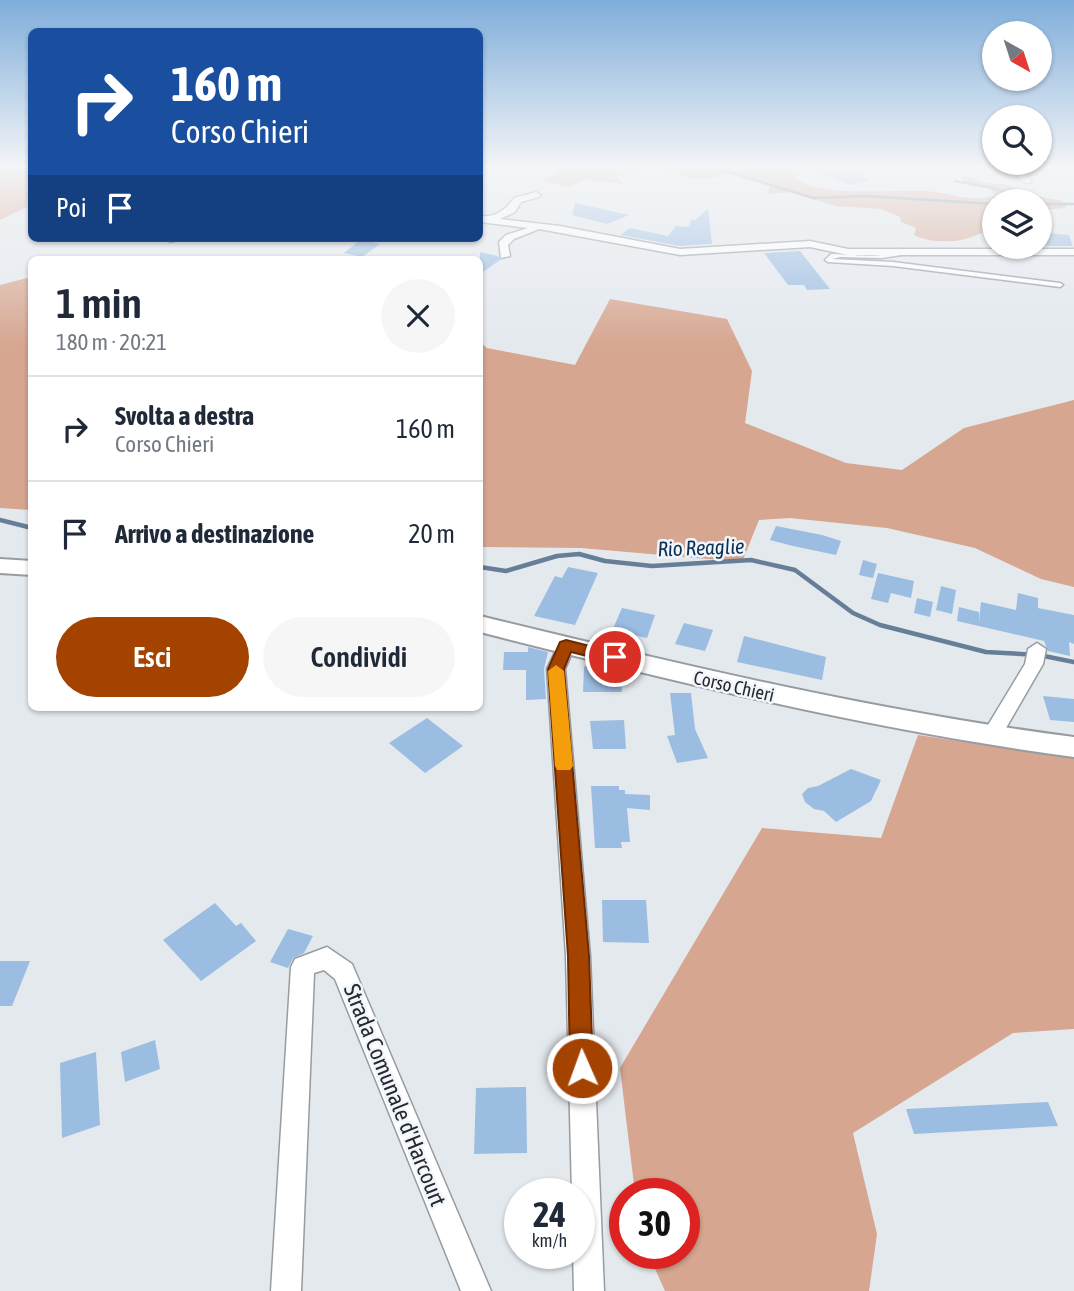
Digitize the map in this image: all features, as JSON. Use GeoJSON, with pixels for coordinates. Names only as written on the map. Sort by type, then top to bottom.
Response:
{"type":"FeatureCollection","features":[{"type":"Feature","properties":{"kind":"main road"},"geometry":{"type":"LineString","coordinates":[[0,566],[28,568]]}},
{"type":"Feature","properties":{"kind":"main road","name":"Corso Chieri"},"geometry":{"type":"LineString","coordinates":[[483,625],[764,694],[936,727],[1074,747]]}},
{"type":"Feature","properties":{"kind":"street"},"geometry":{"type":"LineString","coordinates":[[505,256],[503,244],[510,237],[540,227]]}},
{"type":"Feature","properties":{"kind":"street"},"geometry":{"type":"LineString","coordinates":[[542,227],[680,252],[810,244],[848,252],[1074,252]]}},
{"type":"Feature","properties":{"kind":"street"},"geometry":{"type":"LineString","coordinates":[[566,646],[556,669],[578,956],[589,1291]]}},
{"type":"Feature","properties":{"kind":"street"},"geometry":{"type":"LineString","coordinates":[[992,735],[1035,656]]}},
{"type":"Feature","properties":{"kind":"street","name":"Strada Comunale d'Harcourt"},"geometry":{"type":"LineString","coordinates":[[286,1291],[303,967],[327,958],[344,972],[476,1291]]}},
{"type":"Feature","properties":{"kind":"lane"},"geometry":{"type":"LineString","coordinates":[[900,251],[899,254],[890,256],[841,255],[831,256],[828,260],[893,264],[1060,285]]}},
{"type":"Feature","properties":{"kind":"shaded area"},"geometry":{"type":"Polygon","coordinates":[[[914,227],[982,227],[982,233],[959,240],[935,241],[914,235],[914,227]]]}},
{"type":"Feature","properties":{"kind":"shaded area"},"geometry":{"type":"Polygon","coordinates":[[[28,278],[28,510],[0,508],[0,285],[28,278]]]}},
{"type":"Feature","properties":{"kind":"shaded area"},"geometry":{"type":"Polygon","coordinates":[[[610,299],[727,319],[752,371],[745,423],[846,463],[902,470],[964,428],[1074,400],[1074,587],[1041,579],[975,548],[887,528],[790,518],[759,520],[742,562],[581,548],[483,547],[483,345],[487,348],[575,365],[610,299]]]}},
{"type":"Feature","properties":{"kind":"shaded area"},"geometry":{"type":"Polygon","coordinates":[[[918,735],[1074,758],[1074,1029],[1013,1033],[853,1133],[877,1234],[869,1291],[665,1291],[655,1269],[700,1269],[700,1178],[633,1178],[620,1068],[762,828],[881,838],[918,735]]]}},
{"type":"Feature","properties":{"kind":"building"},"geometry":{"type":"Polygon","coordinates":[[[675,227],[710,227],[712,244],[680,246],[620,235],[630,228],[668,236],[675,227]]]}},
{"type":"Feature","properties":{"kind":"building"},"geometry":{"type":"Polygon","coordinates":[[[1052,233],[1069,235],[1073,246],[1052,246],[1052,233]]]}},
{"type":"Feature","properties":{"kind":"building"},"geometry":{"type":"Polygon","coordinates":[[[358,242],[380,244],[363,256],[344,253],[358,242]]]}},
{"type":"Feature","properties":{"kind":"building"},"geometry":{"type":"Polygon","coordinates":[[[800,251],[830,289],[807,290],[804,285],[788,285],[764,253],[800,251]]]}},
{"type":"Feature","properties":{"kind":"building"},"geometry":{"type":"Polygon","coordinates":[[[480,252],[498,256],[500,260],[483,272],[483,256],[480,256],[480,252]]]}},
{"type":"Feature","properties":{"kind":"building"},"geometry":{"type":"Polygon","coordinates":[[[776,526],[841,541],[836,555],[793,546],[770,540],[776,526]]]}},
{"type":"Feature","properties":{"kind":"building"},"geometry":{"type":"Polygon","coordinates":[[[863,560],[877,564],[873,578],[859,575],[863,560]]]}},
{"type":"Feature","properties":{"kind":"building"},"geometry":{"type":"Polygon","coordinates":[[[568,567],[598,573],[575,625],[534,616],[555,576],[562,578],[568,567]]]}},
{"type":"Feature","properties":{"kind":"building"},"geometry":{"type":"Polygon","coordinates":[[[878,573],[914,581],[911,598],[891,593],[888,603],[871,599],[878,573]]]}},
{"type":"Feature","properties":{"kind":"building"},"geometry":{"type":"Polygon","coordinates":[[[941,586],[956,590],[952,614],[936,610],[941,586]]]}},
{"type":"Feature","properties":{"kind":"building"},"geometry":{"type":"Polygon","coordinates":[[[1018,593],[1038,598],[1038,608],[1074,615],[1074,644],[1069,642],[1070,656],[1048,651],[1044,641],[957,621],[959,607],[979,612],[979,622],[981,602],[1016,610],[1018,593]]]}},
{"type":"Feature","properties":{"kind":"building"},"geometry":{"type":"Polygon","coordinates":[[[917,598],[933,602],[930,617],[914,613],[917,598]]]}},
{"type":"Feature","properties":{"kind":"building"},"geometry":{"type":"Polygon","coordinates":[[[622,608],[655,615],[647,638],[612,631],[622,608]]]}},
{"type":"Feature","properties":{"kind":"building"},"geometry":{"type":"Polygon","coordinates":[[[684,623],[713,630],[705,651],[675,644],[684,623]]]}},
{"type":"Feature","properties":{"kind":"building"},"geometry":{"type":"Polygon","coordinates":[[[744,636],[826,657],[822,680],[737,662],[744,636]]]}},
{"type":"Feature","properties":{"kind":"building"},"geometry":{"type":"Polygon","coordinates":[[[528,647],[548,652],[544,669],[546,699],[526,700],[526,670],[503,670],[504,652],[528,652],[528,647]]]}},
{"type":"Feature","properties":{"kind":"building"},"geometry":{"type":"Polygon","coordinates":[[[593,663],[620,670],[622,692],[583,692],[584,667],[593,663]]]}},
{"type":"Feature","properties":{"kind":"building"},"geometry":{"type":"Polygon","coordinates":[[[670,693],[691,693],[695,729],[708,758],[677,763],[667,736],[675,735],[670,693]]]}},
{"type":"Feature","properties":{"kind":"building"},"geometry":{"type":"Polygon","coordinates":[[[1043,696],[1074,699],[1074,722],[1050,720],[1043,696]]]}},
{"type":"Feature","properties":{"kind":"building"},"geometry":{"type":"Polygon","coordinates":[[[427,718],[463,746],[425,773],[389,743],[427,718]]]}},
{"type":"Feature","properties":{"kind":"building"},"geometry":{"type":"Polygon","coordinates":[[[624,720],[626,749],[593,749],[590,721],[624,720]]]}},
{"type":"Feature","properties":{"kind":"building"},"geometry":{"type":"Polygon","coordinates":[[[851,769],[881,780],[871,801],[836,822],[824,811],[814,809],[805,802],[802,794],[808,788],[818,786],[851,769]]]}},
{"type":"Feature","properties":{"kind":"building"},"geometry":{"type":"Polygon","coordinates":[[[591,786],[619,786],[619,790],[625,790],[625,794],[650,795],[650,810],[627,808],[630,842],[621,842],[622,848],[595,848],[591,786]]]}},
{"type":"Feature","properties":{"kind":"building"},"geometry":{"type":"Polygon","coordinates":[[[602,900],[646,900],[649,943],[603,942],[602,900]]]}},
{"type":"Feature","properties":{"kind":"building"},"geometry":{"type":"Polygon","coordinates":[[[215,903],[236,926],[241,923],[256,941],[201,981],[163,940],[215,903]]]}},
{"type":"Feature","properties":{"kind":"building"},"geometry":{"type":"Polygon","coordinates":[[[288,929],[313,936],[304,953],[293,958],[288,968],[270,962],[288,929]]]}},
{"type":"Feature","properties":{"kind":"building"},"geometry":{"type":"Polygon","coordinates":[[[0,961],[30,961],[12,1006],[0,1006],[0,961]]]}},
{"type":"Feature","properties":{"kind":"building"},"geometry":{"type":"Polygon","coordinates":[[[155,1040],[160,1069],[125,1082],[121,1052],[155,1040]]]}},
{"type":"Feature","properties":{"kind":"building"},"geometry":{"type":"Polygon","coordinates":[[[96,1052],[100,1125],[62,1138],[60,1063],[96,1052]]]}},
{"type":"Feature","properties":{"kind":"building"},"geometry":{"type":"Polygon","coordinates":[[[526,1087],[527,1153],[474,1154],[476,1088],[526,1087]]]}},
{"type":"Feature","properties":{"kind":"building"},"geometry":{"type":"Polygon","coordinates":[[[1048,1102],[1058,1126],[914,1134],[906,1109],[1048,1102]]]}},
{"type":"Feature","properties":{"kind":"waterway","name":"Rio Reaglie"},"geometry":{"type":"LineString","coordinates":[[0,520],[28,527]]}},
{"type":"Feature","properties":{"kind":"waterway","name":"Rio Reaglie"},"geometry":{"type":"LineString","coordinates":[[483,567],[506,571],[557,556],[579,554],[605,561],[652,566],[751,560],[795,570],[853,613],[880,625],[986,652],[1039,655],[1074,662]]}},
{"type":"Feature","properties":{"kind":"slow traffic"},"geometry":{"type":"LineString","coordinates":[[556,671],[564,766]]}},
{"type":"Feature","properties":{"kind":"route"},"geometry":{"type":"LineString","coordinates":[[582,1068],[578,956],[556,669],[566,646],[615,657]]}}]}
